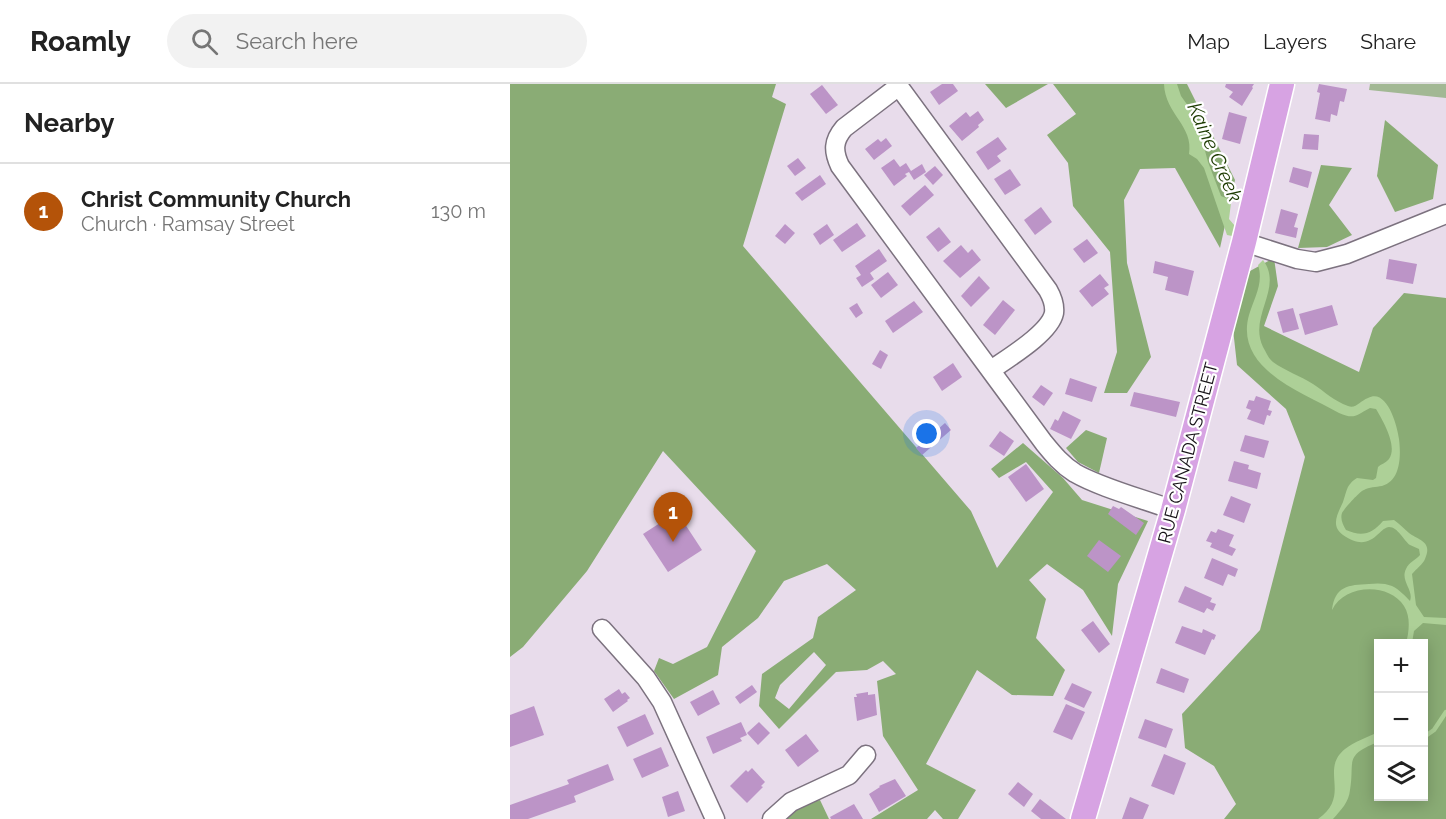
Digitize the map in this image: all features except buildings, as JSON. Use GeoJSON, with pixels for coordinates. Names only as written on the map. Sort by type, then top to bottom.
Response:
{"type":"FeatureCollection","features":[{"type":"Feature","properties":{"kind":"main road","name":"RUE CANADA STREET"},"geometry":{"type":"LineString","coordinates":[[1083,819],[1173,510],[1244,242],[1282,84]]}},
{"type":"Feature","properties":{"kind":"street"},"geometry":{"type":"LineString","coordinates":[[991,370],[1044,331],[1052,321],[1055,310],[1053,299],[898,85],[837,136],[834,146],[840,166],[1044,443],[1061,463],[1075,473],[1093,481],[1173,510]]}},
{"type":"Feature","properties":{"kind":"street"},"geometry":{"type":"LineString","coordinates":[[1244,242],[1297,259],[1316,262],[1347,254],[1446,214]]}},
{"type":"Feature","properties":{"kind":"street"},"geometry":{"type":"LineString","coordinates":[[602,629],[646,678],[662,702],[715,819]]}},
{"type":"Feature","properties":{"kind":"street"},"geometry":{"type":"LineString","coordinates":[[772,819],[791,802],[849,775],[866,755]]}},
{"type":"Feature","properties":{"kind":"shaded area"},"geometry":{"type":"Polygon","coordinates":[[[510,84],[776,84],[772,97],[786,104],[743,246],[971,511],[997,568],[1053,492],[1026,462],[999,478],[991,469],[1023,443],[1063,478],[1082,500],[1148,521],[1118,584],[1112,636],[1083,590],[1047,564],[1029,580],[1046,599],[1036,638],[1065,670],[1053,696],[1012,695],[977,670],[926,764],[976,790],[958,819],[943,819],[935,810],[927,819],[871,819],[918,790],[883,736],[877,681],[896,674],[883,661],[867,670],[836,672],[779,729],[759,706],[762,674],[813,638],[818,617],[856,590],[827,564],[784,581],[758,618],[722,647],[718,675],[674,699],[654,671],[659,658],[673,664],[707,647],[756,551],[663,451],[587,571],[523,647],[510,657],[510,84]],[[814,652],[780,685],[775,698],[789,709],[826,665],[814,652]]]}},
{"type":"Feature","properties":{"kind":"shaded area"},"geometry":{"type":"Polygon","coordinates":[[[985,84],[1048,84],[1006,108],[985,84]]]}},
{"type":"Feature","properties":{"kind":"shaded area"},"geometry":{"type":"Polygon","coordinates":[[[1053,84],[1187,84],[1235,180],[1220,248],[1175,168],[1140,169],[1124,200],[1127,263],[1151,357],[1127,393],[1104,393],[1117,352],[1110,252],[1073,206],[1068,163],[1047,135],[1076,114],[1053,84]]]}},
{"type":"Feature","properties":{"kind":"shaded area"},"geometry":{"type":"Polygon","coordinates":[[[1164,84],[1177,84],[1181,96],[1196,117],[1208,162],[1221,196],[1231,203],[1229,219],[1235,226],[1232,236],[1227,235],[1204,168],[1197,159],[1189,154],[1187,135],[1169,104],[1164,84]]]}},
{"type":"Feature","properties":{"kind":"shaded area"},"geometry":{"type":"Polygon","coordinates":[[[1370,84],[1446,84],[1446,98],[1369,90],[1370,84]]]}},
{"type":"Feature","properties":{"kind":"shaded area"},"geometry":{"type":"Polygon","coordinates":[[[1385,120],[1438,165],[1433,199],[1395,212],[1377,176],[1385,120]]]}},
{"type":"Feature","properties":{"kind":"shaded area"},"geometry":{"type":"Polygon","coordinates":[[[1321,165],[1352,168],[1329,205],[1352,235],[1327,247],[1298,248],[1321,165]]]}},
{"type":"Feature","properties":{"kind":"shaded area"},"geometry":{"type":"Polygon","coordinates":[[[1274,258],[1278,286],[1264,326],[1359,372],[1373,328],[1404,293],[1446,298],[1446,819],[1224,819],[1236,804],[1214,766],[1185,748],[1182,714],[1260,630],[1305,457],[1286,409],[1237,365],[1232,320],[1250,271],[1274,258]]]}},
{"type":"Feature","properties":{"kind":"shaded area"},"geometry":{"type":"Polygon","coordinates":[[[1263,260],[1270,281],[1260,324],[1260,336],[1270,359],[1348,406],[1375,396],[1381,398],[1390,410],[1400,445],[1400,460],[1396,473],[1388,483],[1362,491],[1341,517],[1346,530],[1362,534],[1375,529],[1383,521],[1394,520],[1426,545],[1425,559],[1412,574],[1416,605],[1424,617],[1446,618],[1446,625],[1423,623],[1414,631],[1413,639],[1407,639],[1409,624],[1404,606],[1397,598],[1378,590],[1367,589],[1346,595],[1332,610],[1339,591],[1355,585],[1378,583],[1389,585],[1400,591],[1410,601],[1405,573],[1409,565],[1420,555],[1419,549],[1410,545],[1398,532],[1389,527],[1373,538],[1361,542],[1343,535],[1337,528],[1337,515],[1349,486],[1357,478],[1373,480],[1376,478],[1378,467],[1388,460],[1391,454],[1391,441],[1376,409],[1370,408],[1358,415],[1344,415],[1290,387],[1261,364],[1252,350],[1247,334],[1249,315],[1260,278],[1258,265],[1263,260]]]}},
{"type":"Feature","properties":{"kind":"shaded area"},"geometry":{"type":"Polygon","coordinates":[[[1086,430],[1107,438],[1099,473],[1078,462],[1066,448],[1086,430]]]}},
{"type":"Feature","properties":{"kind":"shaded area"},"geometry":{"type":"Polygon","coordinates":[[[1374,734],[1374,744],[1360,751],[1353,760],[1349,794],[1344,806],[1333,819],[1318,819],[1328,810],[1333,801],[1335,765],[1338,757],[1345,749],[1374,734]]]}},
{"type":"Feature","properties":{"kind":"shaded area"},"geometry":{"type":"Polygon","coordinates":[[[820,800],[829,819],[786,819],[800,805],[820,800]]]}},
{"type":"Feature","properties":{"kind":"waterway"},"geometry":{"type":"LineString","coordinates":[[1428,734],[1434,730],[1446,712]]}},
{"type":"Feature","properties":{"kind":"place","name":"Christ Community Church"},"geometry":{"type":"Point","coordinates":[673,542]}},
{"type":"Feature","properties":{"kind":"water label","name":"Kaine Creek"},"geometry":{"type":"Point","coordinates":[1215,152]}}]}
